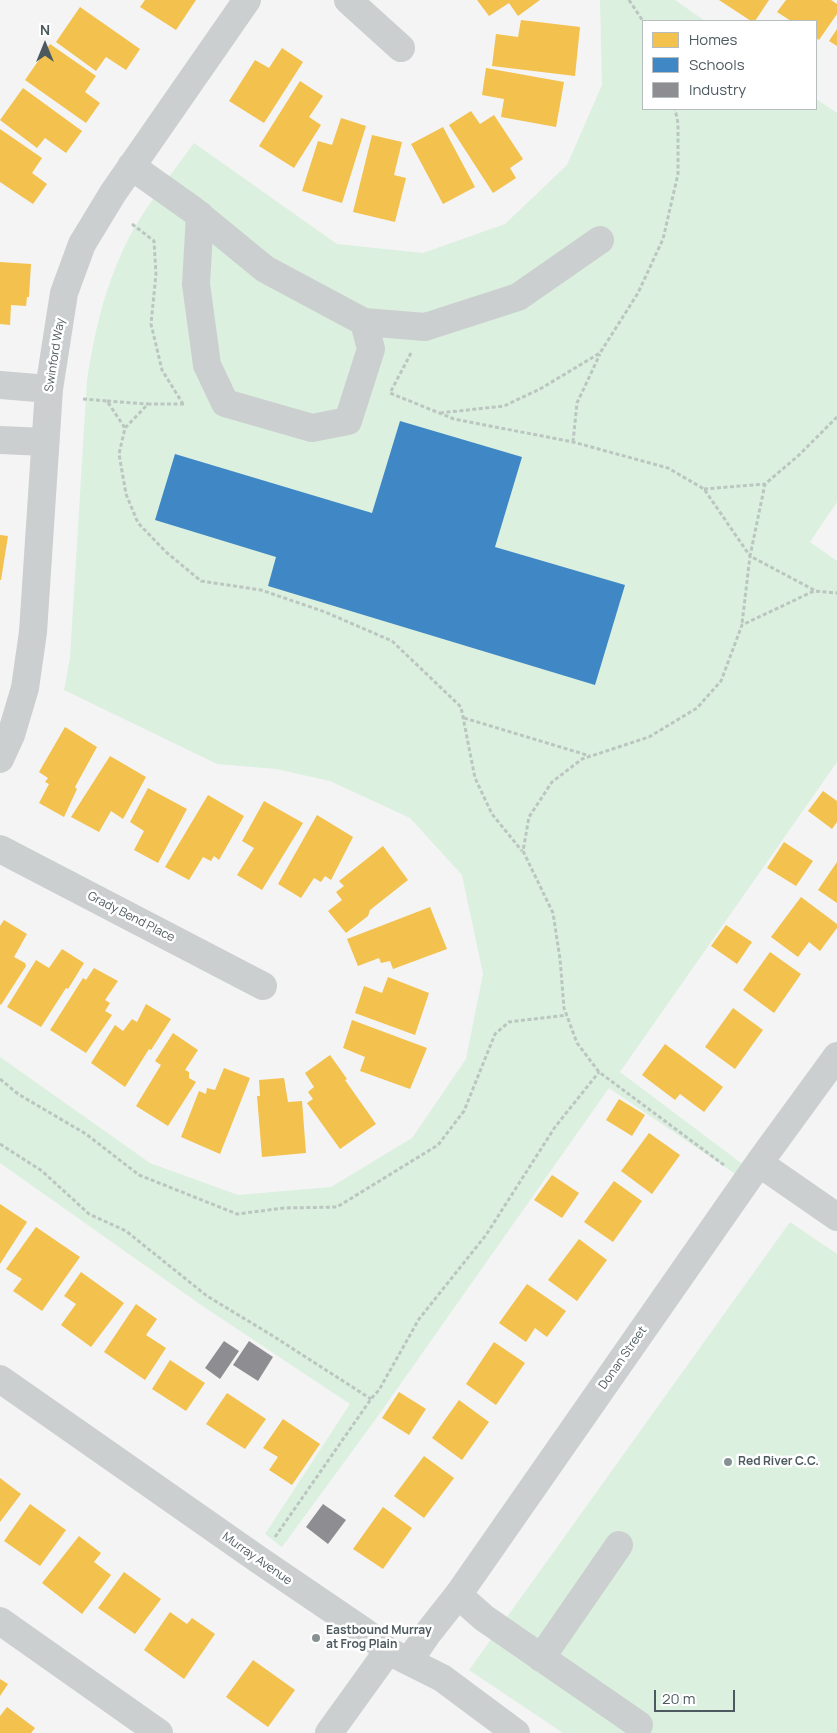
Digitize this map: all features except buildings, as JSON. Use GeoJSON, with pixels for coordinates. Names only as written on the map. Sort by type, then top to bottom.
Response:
{"type":"FeatureCollection","features":[{"type":"Feature","properties":{"kind":"street","name":"Swinford Way"},"geometry":{"type":"LineString","coordinates":[[0,759],[11,735],[25,688],[33,632],[49,389],[64,293],[82,244],[113,193],[247,0]]}},
{"type":"Feature","properties":{"kind":"street"},"geometry":{"type":"LineString","coordinates":[[348,0],[401,48]]}},
{"type":"Feature","properties":{"kind":"street"},"geometry":{"type":"LineString","coordinates":[[131,166],[200,215],[265,269],[364,322],[425,327],[518,298],[600,240]]}},
{"type":"Feature","properties":{"kind":"street"},"geometry":{"type":"LineString","coordinates":[[200,215],[196,284],[207,365],[225,403],[312,428],[348,421],[371,349],[364,322]]}},
{"type":"Feature","properties":{"kind":"street"},"geometry":{"type":"LineString","coordinates":[[0,385],[49,389]]}},
{"type":"Feature","properties":{"kind":"street"},"geometry":{"type":"LineString","coordinates":[[0,440],[45,442]]}},
{"type":"Feature","properties":{"kind":"street","name":"Grady Bend Place"},"geometry":{"type":"LineString","coordinates":[[0,849],[263,986]]}},
{"type":"Feature","properties":{"kind":"street","name":"Donan Street"},"geometry":{"type":"LineString","coordinates":[[329,1733],[399,1656],[428,1633],[458,1595],[753,1172],[837,1056]]}},
{"type":"Feature","properties":{"kind":"street"},"geometry":{"type":"LineString","coordinates":[[753,1172],[837,1217]]}},
{"type":"Feature","properties":{"kind":"street","name":"Murray Avenue"},"geometry":{"type":"LineString","coordinates":[[0,1379],[399,1656],[442,1678],[516,1733]]}},
{"type":"Feature","properties":{"kind":"street"},"geometry":{"type":"LineString","coordinates":[[541,1658],[619,1545]]}},
{"type":"Feature","properties":{"kind":"street"},"geometry":{"type":"LineString","coordinates":[[458,1595],[484,1618],[639,1726]]}},
{"type":"Feature","properties":{"kind":"street"},"geometry":{"type":"LineString","coordinates":[[0,1621],[159,1733]]}},
{"type":"Feature","properties":{"kind":"path"},"geometry":{"type":"LineString","coordinates":[[629,0],[644,20]]}},
{"type":"Feature","properties":{"kind":"path"},"geometry":{"type":"LineString","coordinates":[[573,442],[577,404],[600,353],[638,293],[663,239],[678,174],[678,123],[675,110]]}},
{"type":"Feature","properties":{"kind":"path"},"geometry":{"type":"LineString","coordinates":[[83,398],[148,404],[184,404],[162,370],[151,324],[156,274],[154,241],[132,224]]}},
{"type":"Feature","properties":{"kind":"path"},"geometry":{"type":"LineString","coordinates":[[425,327],[390,393],[454,419],[573,442],[668,468],[704,489],[750,556],[814,591],[837,593]]}},
{"type":"Feature","properties":{"kind":"path"},"geometry":{"type":"LineString","coordinates":[[440,413],[504,406],[540,389],[600,353]]}},
{"type":"Feature","properties":{"kind":"path"},"geometry":{"type":"LineString","coordinates":[[107,401],[125,428]]}},
{"type":"Feature","properties":{"kind":"path"},"geometry":{"type":"LineString","coordinates":[[148,404],[125,428],[119,454],[126,494],[138,523],[166,552],[202,581],[261,590],[325,612],[392,641],[461,707],[475,778],[492,814],[522,851],[552,913],[560,959],[564,1008],[577,1043],[599,1072],[753,1172]]}},
{"type":"Feature","properties":{"kind":"path"},"geometry":{"type":"LineString","coordinates":[[704,489],[765,484],[799,455],[837,417]]}},
{"type":"Feature","properties":{"kind":"path"},"geometry":{"type":"LineString","coordinates":[[522,851],[529,817],[552,782],[582,760],[649,737],[697,708],[721,681],[742,625],[750,556],[765,484]]}},
{"type":"Feature","properties":{"kind":"path"},"geometry":{"type":"LineString","coordinates":[[742,625],[814,591]]}},
{"type":"Feature","properties":{"kind":"path"},"geometry":{"type":"LineString","coordinates":[[464,718],[591,756]]}},
{"type":"Feature","properties":{"kind":"path"},"geometry":{"type":"LineString","coordinates":[[0,1079],[18,1094],[86,1134],[139,1175],[237,1214],[284,1208],[337,1207],[438,1145],[464,1111],[496,1034],[510,1022],[567,1015]]}},
{"type":"Feature","properties":{"kind":"path"},"geometry":{"type":"LineString","coordinates":[[259,1560],[379,1390],[419,1319],[486,1236],[555,1127],[599,1072]]}},
{"type":"Feature","properties":{"kind":"path"},"geometry":{"type":"LineString","coordinates":[[0,1144],[42,1170],[89,1214],[126,1230],[207,1296],[371,1399]]}},
{"type":"Feature","properties":{"kind":"green space"},"geometry":{"type":"Polygon","coordinates":[[[600,0],[675,0],[704,20],[642,20],[642,110],[817,110],[817,100],[837,113],[837,502],[810,542],[837,561],[837,762],[620,1072],[753,1172],[747,1182],[609,1088],[378,1416],[282,1547],[265,1534],[350,1404],[201,1305],[0,1163],[0,1057],[150,1163],[238,1195],[331,1187],[412,1138],[466,1059],[483,974],[462,875],[410,818],[330,781],[276,769],[217,764],[64,690],[70,658],[87,380],[93,346],[105,296],[124,248],[147,208],[194,143],[337,244],[423,253],[505,224],[567,165],[602,85],[600,0]]]}},
{"type":"Feature","properties":{"kind":"green space","name":"Red River C.C."},"geometry":{"type":"Polygon","coordinates":[[[790,1222],[837,1254],[837,1733],[563,1733],[469,1670],[790,1222]]]}},
{"type":"Feature","properties":{"kind":"place","name":"Red River C.C."},"geometry":{"type":"Point","coordinates":[728,1462]}},
{"type":"Feature","properties":{"kind":"place","name":"Eastbound Murray at Frog Plain"},"geometry":{"type":"Point","coordinates":[316,1638]}}]}
